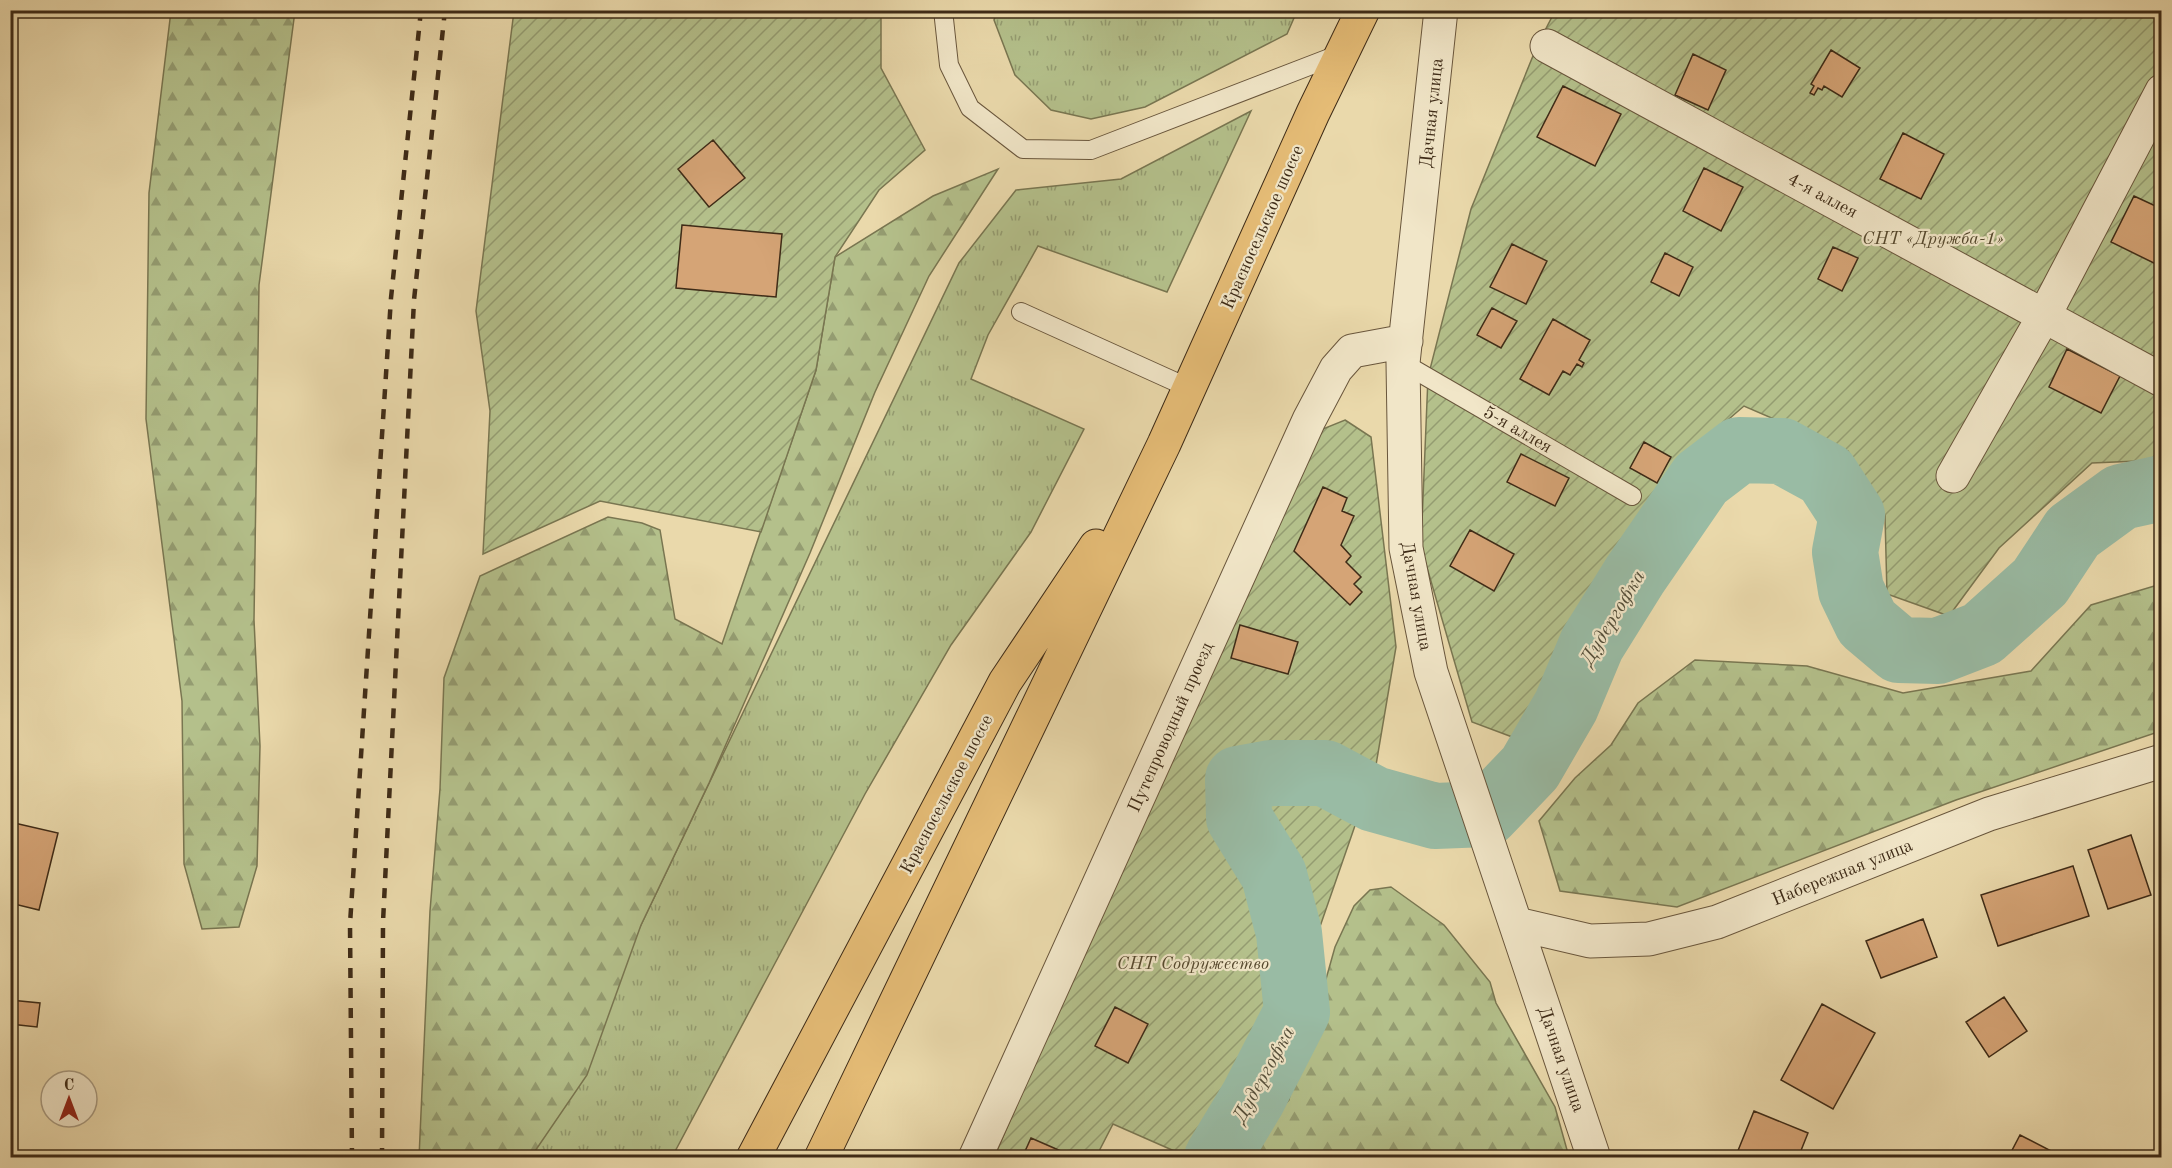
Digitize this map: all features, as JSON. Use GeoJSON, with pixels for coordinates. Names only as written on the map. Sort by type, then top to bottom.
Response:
{"type":"FeatureCollection","features":[{"type":"Feature","properties":{"kind":"highway","name":"Красносельское шоссе"},"geometry":{"type":"LineString","coordinates":[[821,1158],[1164,444],[1363,10]]}},
{"type":"Feature","properties":{"kind":"highway","name":"Красносельское шоссе"},"geometry":{"type":"LineString","coordinates":[[753,1158],[1005,682],[1164,444]]}},
{"type":"Feature","properties":{"kind":"street","name":"Дачная улица"},"geometry":{"type":"LineString","coordinates":[[1441,10],[1405,352],[1406,548],[1431,672],[1594,1158]]}},
{"type":"Feature","properties":{"kind":"street","name":"4-я аллея"},"geometry":{"type":"LineString","coordinates":[[1547,46],[2045,314],[2162,380]]}},
{"type":"Feature","properties":{"kind":"street"},"geometry":{"type":"LineString","coordinates":[[1953,476],[2045,314],[2162,91]]}},
{"type":"Feature","properties":{"kind":"street","name":"Путепроводный проезд"},"geometry":{"type":"LineString","coordinates":[[975,1158],[1309,420],[1336,369],[1352,351],[1405,352]]}},
{"type":"Feature","properties":{"kind":"street","name":"Набережная улица"},"geometry":{"type":"LineString","coordinates":[[1517,924],[1590,941],[1649,939],[1717,922],[1989,814],[2162,761]]}},
{"type":"Feature","properties":{"kind":"lane"},"geometry":{"type":"LineString","coordinates":[[944,10],[949,65],[970,108],[1023,149],[1091,150],[1342,54]]}},
{"type":"Feature","properties":{"kind":"lane"},"geometry":{"type":"LineString","coordinates":[[1021,312],[1190,388]]}},
{"type":"Feature","properties":{"kind":"lane","name":"5-я аллея"},"geometry":{"type":"LineString","coordinates":[[1405,352],[1632,496]]}},
{"type":"Feature","properties":{"kind":"green space"},"geometry":{"type":"Polygon","coordinates":[[[1297,10],[1287,34],[1145,107],[1091,119],[1051,110],[1015,75],[994,20],[997,11],[1297,10]]]}},
{"type":"Feature","properties":{"kind":"green space"},"geometry":{"type":"Polygon","coordinates":[[[171,11],[295,11],[259,285],[254,620],[260,746],[257,866],[239,927],[202,929],[184,864],[182,701],[146,419],[149,193],[171,11]]]}},
{"type":"Feature","properties":{"kind":"green space"},"geometry":{"type":"Polygon","coordinates":[[[514,11],[881,11],[881,68],[925,150],[879,190],[835,257],[816,370],[761,532],[600,501],[483,554],[490,411],[476,311],[514,11]]]}},
{"type":"Feature","properties":{"kind":"green space","name":"СНТ «Дружба-1»"},"geometry":{"type":"Polygon","coordinates":[[[1555,11],[2161,11],[2161,460],[2092,463],[1999,548],[1949,616],[1887,594],[1885,516],[1848,451],[1744,406],[1708,437],[1656,507],[1515,738],[1472,722],[1421,547],[1428,377],[1471,209],[1537,46],[1555,11]]]}},
{"type":"Feature","properties":{"kind":"green space"},"geometry":{"type":"Polygon","coordinates":[[[1251,111],[1167,292],[1038,246],[988,335],[971,379],[1084,429],[1031,532],[951,645],[865,794],[672,1157],[529,1158],[959,263],[1016,190],[1121,179],[1251,111]]]}},
{"type":"Feature","properties":{"kind":"green space"},"geometry":{"type":"Polygon","coordinates":[[[998,169],[929,276],[875,392],[810,553],[709,783],[641,925],[587,1075],[531,1157],[419,1158],[430,911],[440,789],[444,678],[480,576],[608,517],[642,523],[660,530],[675,619],[722,644],[816,370],[835,257],[933,196],[998,169]]]}},
{"type":"Feature","properties":{"kind":"green space","name":"СНТ Содружество"},"geometry":{"type":"Polygon","coordinates":[[[1345,420],[1371,437],[1396,647],[1376,765],[1289,1016],[1188,1157],[1113,1124],[1096,1157],[994,1158],[1298,439],[1345,420]]]}},
{"type":"Feature","properties":{"kind":"green space"},"geometry":{"type":"Polygon","coordinates":[[[2161,584],[2161,731],[1956,800],[1677,907],[1560,891],[1539,821],[1575,778],[1611,745],[1638,703],[1695,660],[1807,666],[1903,693],[2031,671],[2091,605],[2161,584]]]}},
{"type":"Feature","properties":{"kind":"green space"},"geometry":{"type":"Polygon","coordinates":[[[1391,887],[1444,925],[1490,982],[1496,1003],[1555,1107],[1569,1157],[1247,1157],[1259,1133],[1289,1100],[1293,1077],[1310,1036],[1335,947],[1354,906],[1370,890],[1391,887]]]}},
{"type":"Feature","properties":{"kind":"building"},"geometry":{"type":"Polygon","coordinates":[[[1831,50],[1860,68],[1842,97],[1824,86],[1822,90],[1818,88],[1814,95],[1810,93],[1814,86],[1811,84],[1831,50]]]}},
{"type":"Feature","properties":{"kind":"building"},"geometry":{"type":"Polygon","coordinates":[[[1693,54],[1726,70],[1708,110],[1675,95],[1693,54]]]}},
{"type":"Feature","properties":{"kind":"building"},"geometry":{"type":"Polygon","coordinates":[[[1563,86],[1621,114],[1595,166],[1537,137],[1563,86]]]}},
{"type":"Feature","properties":{"kind":"building"},"geometry":{"type":"Polygon","coordinates":[[[1903,133],[1944,154],[1921,199],[1880,179],[1903,133]]]}},
{"type":"Feature","properties":{"kind":"building"},"geometry":{"type":"Polygon","coordinates":[[[713,140],[745,178],[709,207],[678,169],[713,140]]]}},
{"type":"Feature","properties":{"kind":"building"},"geometry":{"type":"Polygon","coordinates":[[[1704,168],[1743,187],[1721,231],[1683,211],[1704,168]]]}},
{"type":"Feature","properties":{"kind":"building"},"geometry":{"type":"Polygon","coordinates":[[[2134,196],[2162,209],[2162,267],[2111,242],[2134,196]]]}},
{"type":"Feature","properties":{"kind":"building"},"geometry":{"type":"Polygon","coordinates":[[[682,225],[782,234],[776,297],[676,288],[682,225]]]}},
{"type":"Feature","properties":{"kind":"building"},"geometry":{"type":"Polygon","coordinates":[[[1512,244],[1547,261],[1526,304],[1490,287],[1512,244]]]}},
{"type":"Feature","properties":{"kind":"building"},"geometry":{"type":"Polygon","coordinates":[[[1833,247],[1858,258],[1842,291],[1818,279],[1833,247]]]}},
{"type":"Feature","properties":{"kind":"building"},"geometry":{"type":"Polygon","coordinates":[[[1665,253],[1693,267],[1679,296],[1651,282],[1665,253]]]}},
{"type":"Feature","properties":{"kind":"building"},"geometry":{"type":"Polygon","coordinates":[[[1492,308],[1517,321],[1501,348],[1477,335],[1492,308]]]}},
{"type":"Feature","properties":{"kind":"building"},"geometry":{"type":"Polygon","coordinates":[[[1553,319],[1590,340],[1579,360],[1584,363],[1582,367],[1577,364],[1570,375],[1563,371],[1549,395],[1520,379],[1553,319]]]}},
{"type":"Feature","properties":{"kind":"building"},"geometry":{"type":"Polygon","coordinates":[[[2067,349],[2120,376],[2101,413],[2049,387],[2067,349]]]}},
{"type":"Feature","properties":{"kind":"building"},"geometry":{"type":"Polygon","coordinates":[[[1644,442],[1671,457],[1657,483],[1630,468],[1644,442]]]}},
{"type":"Feature","properties":{"kind":"building"},"geometry":{"type":"Polygon","coordinates":[[[1521,454],[1569,478],[1555,506],[1507,482],[1521,454]]]}},
{"type":"Feature","properties":{"kind":"building"},"geometry":{"type":"Polygon","coordinates":[[[1323,487],[1347,498],[1342,511],[1354,516],[1341,545],[1351,556],[1346,562],[1361,577],[1354,584],[1362,592],[1350,605],[1294,551],[1323,487]]]}},
{"type":"Feature","properties":{"kind":"building"},"geometry":{"type":"Polygon","coordinates":[[[1470,530],[1514,554],[1494,591],[1450,566],[1470,530]]]}},
{"type":"Feature","properties":{"kind":"building"},"geometry":{"type":"Polygon","coordinates":[[[1240,625],[1298,642],[1288,674],[1231,658],[1240,625]]]}},
{"type":"Feature","properties":{"kind":"building"},"geometry":{"type":"Polygon","coordinates":[[[10,822],[58,833],[39,910],[10,903],[10,822]]]}},
{"type":"Feature","properties":{"kind":"building"},"geometry":{"type":"Polygon","coordinates":[[[2131,835],[2151,895],[2108,909],[2088,850],[2131,835]]]}},
{"type":"Feature","properties":{"kind":"building"},"geometry":{"type":"Polygon","coordinates":[[[2073,866],[2089,916],[1998,946],[1981,895],[2073,866]]]}},
{"type":"Feature","properties":{"kind":"building"},"geometry":{"type":"Polygon","coordinates":[[[1923,919],[1937,957],[1881,978],[1866,941],[1923,919]]]}},
{"type":"Feature","properties":{"kind":"building"},"geometry":{"type":"Polygon","coordinates":[[[2004,997],[2027,1031],[1989,1057],[1966,1022],[2004,997]]]}},
{"type":"Feature","properties":{"kind":"building"},"geometry":{"type":"Polygon","coordinates":[[[10,1000],[40,1003],[37,1027],[10,1024],[10,1000]]]}},
{"type":"Feature","properties":{"kind":"building"},"geometry":{"type":"Polygon","coordinates":[[[1822,1004],[1875,1033],[1833,1109],[1781,1080],[1822,1004]]]}},
{"type":"Feature","properties":{"kind":"building"},"geometry":{"type":"Polygon","coordinates":[[[1115,1007],[1148,1024],[1128,1063],[1095,1046],[1115,1007]]]}},
{"type":"Feature","properties":{"kind":"building"},"geometry":{"type":"Polygon","coordinates":[[[1754,1111],[1808,1133],[1798,1158],[1735,1158],[1754,1111]]]}},
{"type":"Feature","properties":{"kind":"building"},"geometry":{"type":"Polygon","coordinates":[[[2020,1135],[2061,1156],[2060,1158],[2008,1158],[2020,1135]]]}},
{"type":"Feature","properties":{"kind":"building"},"geometry":{"type":"Polygon","coordinates":[[[1031,1138],[1070,1155],[1069,1158],[1022,1158],[1031,1138]]]}},
{"type":"Feature","properties":{"kind":"waterway","name":"Дудергофка"},"geometry":{"type":"LineString","coordinates":[[1217,1158],[1253,1098],[1297,1012],[1289,933],[1274,875],[1239,818],[1238,779],[1271,773],[1325,773],[1374,799],[1435,816],[1486,814],[1530,768],[1566,706],[1592,644],[1635,575],[1701,479],[1739,450],[1782,451],[1826,475],[1852,515],[1845,552],[1851,590],[1867,623],[1899,650],[1938,651],[1982,634],[2040,582],[2073,532],[2121,497],[2162,488]]}},
{"type":"Feature","properties":{"kind":"railway"},"geometry":{"type":"LineString","coordinates":[[352,1158],[350,924],[391,298],[421,10]]}},
{"type":"Feature","properties":{"kind":"railway"},"geometry":{"type":"LineString","coordinates":[[382,1158],[383,922],[414,300],[445,10]]}}]}
